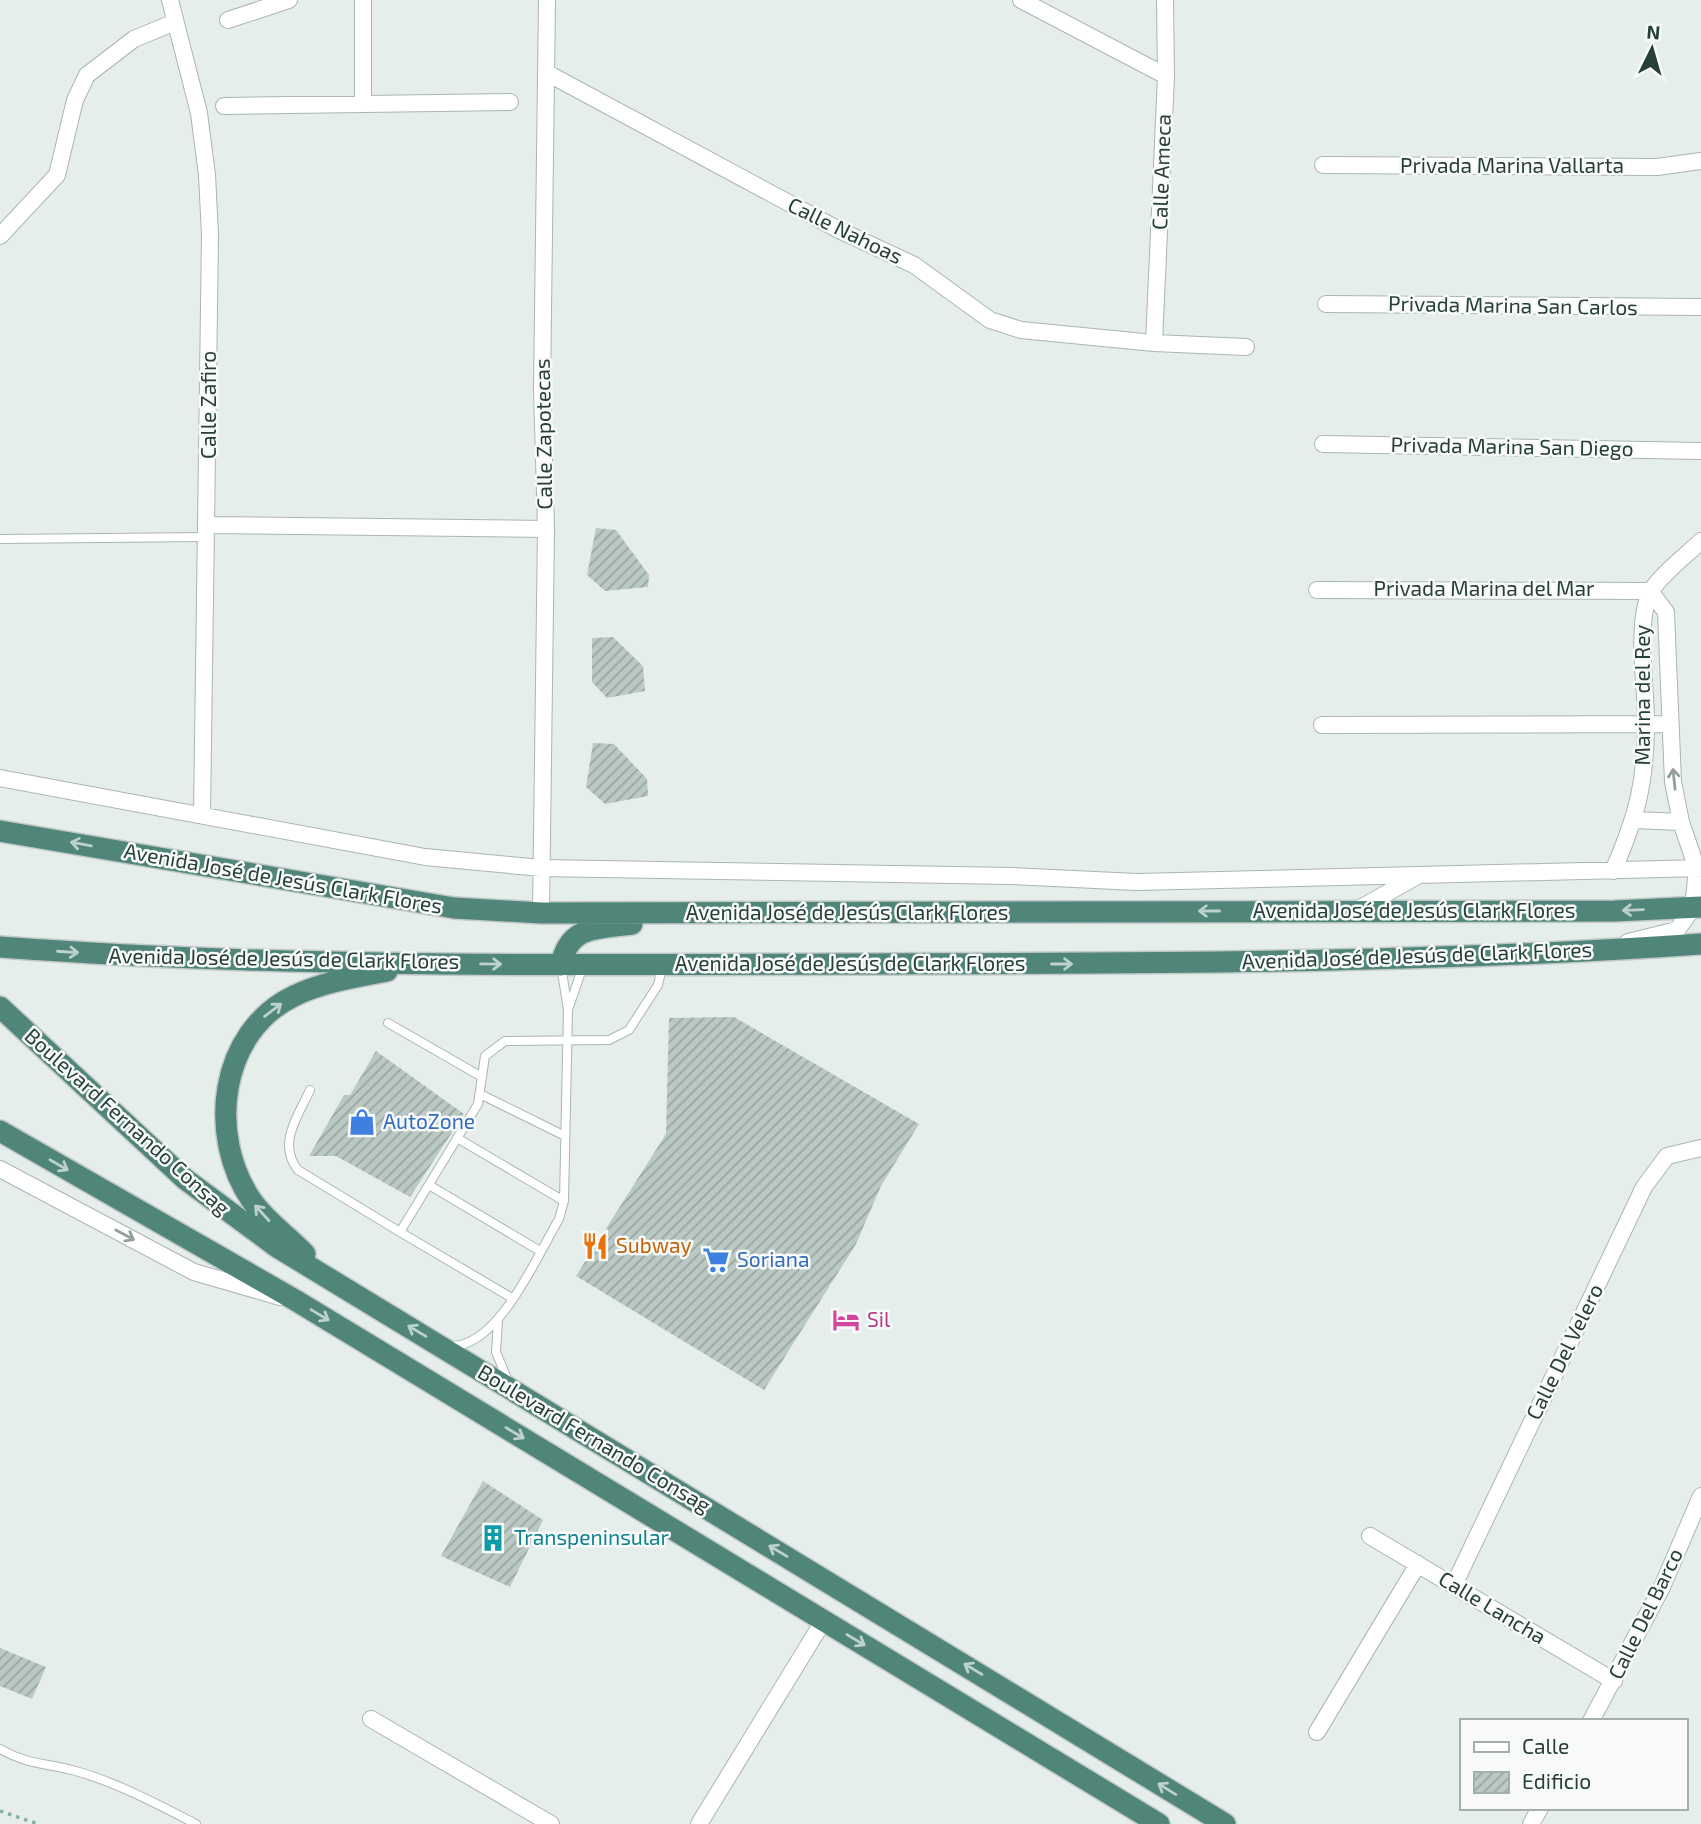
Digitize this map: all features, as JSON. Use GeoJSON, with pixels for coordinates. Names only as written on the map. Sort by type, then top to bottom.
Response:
{"type":"FeatureCollection","features":[{"type":"Feature","properties":{"kind":"highway","name":"Avenida José de Jesús Clark Flores"},"geometry":{"type":"LineString","coordinates":[[0,831],[454,908],[541,913],[1615,911],[1697,908]]}},
{"type":"Feature","properties":{"kind":"highway"},"geometry":{"type":"LineString","coordinates":[[561,965],[564,948],[578,935],[678,914]]}},
{"type":"Feature","properties":{"kind":"highway","name":"Avenida José de Jesús de Clark Flores"},"geometry":{"type":"LineString","coordinates":[[0,947],[131,957],[663,965],[1133,963],[1584,952],[1701,944]]}},
{"type":"Feature","properties":{"kind":"highway"},"geometry":{"type":"LineString","coordinates":[[328,1278],[260,1211],[236,1168],[227,1140],[225,1111],[235,1060],[260,1020],[293,996],[330,983],[429,963]]}},
{"type":"Feature","properties":{"kind":"highway","name":"Boulevard Fernando Consag"},"geometry":{"type":"LineString","coordinates":[[0,1007],[185,1179],[266,1240],[1225,1824]]}},
{"type":"Feature","properties":{"kind":"highway","name":"Boulevard Fernando Consag"},"geometry":{"type":"LineString","coordinates":[[0,1131],[295,1300],[824,1620],[1141,1818],[1159,1824]]}},
{"type":"Feature","properties":{"kind":"highway"},"geometry":{"type":"LineString","coordinates":[[609,1489],[628,1461]]}},
{"type":"Feature","properties":{"kind":"street","name":"Calle Zafiro"},"geometry":{"type":"LineString","coordinates":[[170,0],[199,113],[207,174],[210,235],[202,815]]}},
{"type":"Feature","properties":{"kind":"street"},"geometry":{"type":"LineString","coordinates":[[228,20],[289,0]]}},
{"type":"Feature","properties":{"kind":"street"},"geometry":{"type":"LineString","coordinates":[[363,0],[363,104]]}},
{"type":"Feature","properties":{"kind":"street","name":"Calle Zapotecas"},"geometry":{"type":"LineString","coordinates":[[541,913],[546,529],[542,389],[547,0]]}},
{"type":"Feature","properties":{"kind":"street"},"geometry":{"type":"LineString","coordinates":[[1021,0],[1166,76]]}},
{"type":"Feature","properties":{"kind":"street","name":"Calle Ameca"},"geometry":{"type":"LineString","coordinates":[[1154,343],[1166,76],[1165,0]]}},
{"type":"Feature","properties":{"kind":"street"},"geometry":{"type":"LineString","coordinates":[[0,236],[57,175],[75,100],[87,75],[134,39],[175,22]]}},
{"type":"Feature","properties":{"kind":"street","name":"Calle Nahoas"},"geometry":{"type":"LineString","coordinates":[[547,73],[839,230],[914,265],[990,320],[1021,330],[1154,343],[1247,347]]}},
{"type":"Feature","properties":{"kind":"street"},"geometry":{"type":"LineString","coordinates":[[224,106],[510,103]]}},
{"type":"Feature","properties":{"kind":"street","name":"Privada Marina Vallarta"},"geometry":{"type":"LineString","coordinates":[[1323,165],[1657,167],[1701,162]]}},
{"type":"Feature","properties":{"kind":"street","name":"Privada Marina San Carlos"},"geometry":{"type":"LineString","coordinates":[[1326,304],[1701,307]]}},
{"type":"Feature","properties":{"kind":"street","name":"Privada Marina San Diego"},"geometry":{"type":"LineString","coordinates":[[1323,444],[1701,451]]}},
{"type":"Feature","properties":{"kind":"street"},"geometry":{"type":"LineString","coordinates":[[208,531],[546,529]]}},
{"type":"Feature","properties":{"kind":"street"},"geometry":{"type":"LineString","coordinates":[[1650,591],[1701,541]]}},
{"type":"Feature","properties":{"kind":"street","name":"Privada Marina del Mar"},"geometry":{"type":"LineString","coordinates":[[1317,590],[1650,591]]}},
{"type":"Feature","properties":{"kind":"street","name":"Marina del Rey"},"geometry":{"type":"LineString","coordinates":[[1613,871],[1635,820],[1643,780],[1646,724],[1644,612],[1650,591]]}},
{"type":"Feature","properties":{"kind":"street","name":"Marina del Rey"},"geometry":{"type":"LineString","coordinates":[[1650,591],[1666,612],[1673,782],[1681,822],[1699,869]]}},
{"type":"Feature","properties":{"kind":"street"},"geometry":{"type":"LineString","coordinates":[[1322,725],[1670,724]]}},
{"type":"Feature","properties":{"kind":"street"},"geometry":{"type":"LineString","coordinates":[[0,778],[425,856],[541,868],[1012,876],[1137,882],[1421,873],[1699,869],[1697,908],[1677,930],[1584,952]]}},
{"type":"Feature","properties":{"kind":"street"},"geometry":{"type":"LineString","coordinates":[[1635,820],[1681,822]]}},
{"type":"Feature","properties":{"kind":"street"},"geometry":{"type":"LineString","coordinates":[[1355,911],[1421,873]]}},
{"type":"Feature","properties":{"kind":"street","name":"Calle Del Velero"},"geometry":{"type":"LineString","coordinates":[[1454,1585],[1644,1187],[1667,1156],[1701,1148]]}},
{"type":"Feature","properties":{"kind":"street"},"geometry":{"type":"LineString","coordinates":[[0,1169],[194,1272],[244,1289],[295,1300]]}},
{"type":"Feature","properties":{"kind":"street","name":"Calle Del Barco"},"geometry":{"type":"LineString","coordinates":[[1592,1719],[1662,1587],[1700,1503]]}},
{"type":"Feature","properties":{"kind":"street","name":"Calle Lancha"},"geometry":{"type":"LineString","coordinates":[[1370,1536],[1614,1681]]}},
{"type":"Feature","properties":{"kind":"street"},"geometry":{"type":"LineString","coordinates":[[1317,1732],[1418,1564]]}},
{"type":"Feature","properties":{"kind":"street"},"geometry":{"type":"LineString","coordinates":[[699,1824],[824,1620]]}},
{"type":"Feature","properties":{"kind":"street"},"geometry":{"type":"LineString","coordinates":[[371,1718],[551,1824]]}},
{"type":"Feature","properties":{"kind":"lane"},"geometry":{"type":"LineString","coordinates":[[0,539],[208,531]]}},
{"type":"Feature","properties":{"kind":"lane"},"geometry":{"type":"LineString","coordinates":[[442,1346],[463,1346],[477,1340],[498,1321],[559,1219],[564,1201],[568,1041],[568,1010],[561,965]]}},
{"type":"Feature","properties":{"kind":"lane"},"geometry":{"type":"LineString","coordinates":[[568,1010],[584,965]]}},
{"type":"Feature","properties":{"kind":"lane"},"geometry":{"type":"LineString","coordinates":[[400,1232],[478,1104],[485,1056],[505,1041],[609,1040],[629,1030],[658,985],[663,965]]}},
{"type":"Feature","properties":{"kind":"lane"},"geometry":{"type":"LineString","coordinates":[[388,1024],[482,1077]]}},
{"type":"Feature","properties":{"kind":"lane"},"geometry":{"type":"LineString","coordinates":[[310,1090],[288,1140],[288,1158],[298,1170],[512,1297]]}},
{"type":"Feature","properties":{"kind":"lane"},"geometry":{"type":"LineString","coordinates":[[480,1094],[565,1136]]}},
{"type":"Feature","properties":{"kind":"lane"},"geometry":{"type":"LineString","coordinates":[[457,1138],[564,1201]]}},
{"type":"Feature","properties":{"kind":"lane"},"geometry":{"type":"LineString","coordinates":[[429,1185],[540,1251]]}},
{"type":"Feature","properties":{"kind":"lane"},"geometry":{"type":"LineString","coordinates":[[498,1321],[496,1340],[499,1363],[510,1385],[520,1394]]}},
{"type":"Feature","properties":{"kind":"lane"},"geometry":{"type":"LineString","coordinates":[[0,1749],[29,1763],[72,1770],[159,1805],[196,1824]]}},
{"type":"Feature","properties":{"kind":"path"},"geometry":{"type":"LineString","coordinates":[[0,1811],[38,1824]]}},
{"type":"Feature","properties":{"kind":"building"},"geometry":{"type":"Polygon","coordinates":[[[596,528],[616,530],[649,575],[648,587],[605,591],[587,575],[596,528]]]}},
{"type":"Feature","properties":{"kind":"building"},"geometry":{"type":"Polygon","coordinates":[[[613,637],[643,666],[645,691],[607,698],[592,682],[592,638],[613,637]]]}},
{"type":"Feature","properties":{"kind":"building"},"geometry":{"type":"Polygon","coordinates":[[[593,743],[614,744],[647,779],[648,796],[605,804],[586,787],[593,743]]]}},
{"type":"Feature","properties":{"kind":"building"},"geometry":{"type":"Polygon","coordinates":[[[734,1017],[919,1124],[881,1186],[856,1244],[764,1390],[576,1276],[666,1134],[669,1018],[734,1017]]]}},
{"type":"Feature","properties":{"kind":"building"},"geometry":{"type":"Polygon","coordinates":[[[376,1051],[464,1114],[410,1197],[336,1156],[309,1156],[344,1095],[350,1095],[376,1051]]]}},
{"type":"Feature","properties":{"kind":"building","name":"Transpeninsular"},"geometry":{"type":"Polygon","coordinates":[[[483,1481],[543,1520],[510,1587],[441,1556],[483,1481]]]}},
{"type":"Feature","properties":{"kind":"building"},"geometry":{"type":"Polygon","coordinates":[[[0,1648],[46,1667],[32,1699],[0,1686],[0,1648]]]}},
{"type":"Feature","properties":{"kind":"place","name":"AutoZone"},"geometry":{"type":"Point","coordinates":[362,1122]}},
{"type":"Feature","properties":{"kind":"place","name":"Subway"},"geometry":{"type":"Point","coordinates":[595,1246]}},
{"type":"Feature","properties":{"kind":"place","name":"Soriana"},"geometry":{"type":"Point","coordinates":[716,1260]}},
{"type":"Feature","properties":{"kind":"place","name":"Sil"},"geometry":{"type":"Point","coordinates":[846,1320]}},
{"type":"Feature","properties":{"kind":"place","name":"Transpeninsular"},"geometry":{"type":"Point","coordinates":[493,1538]}}]}
